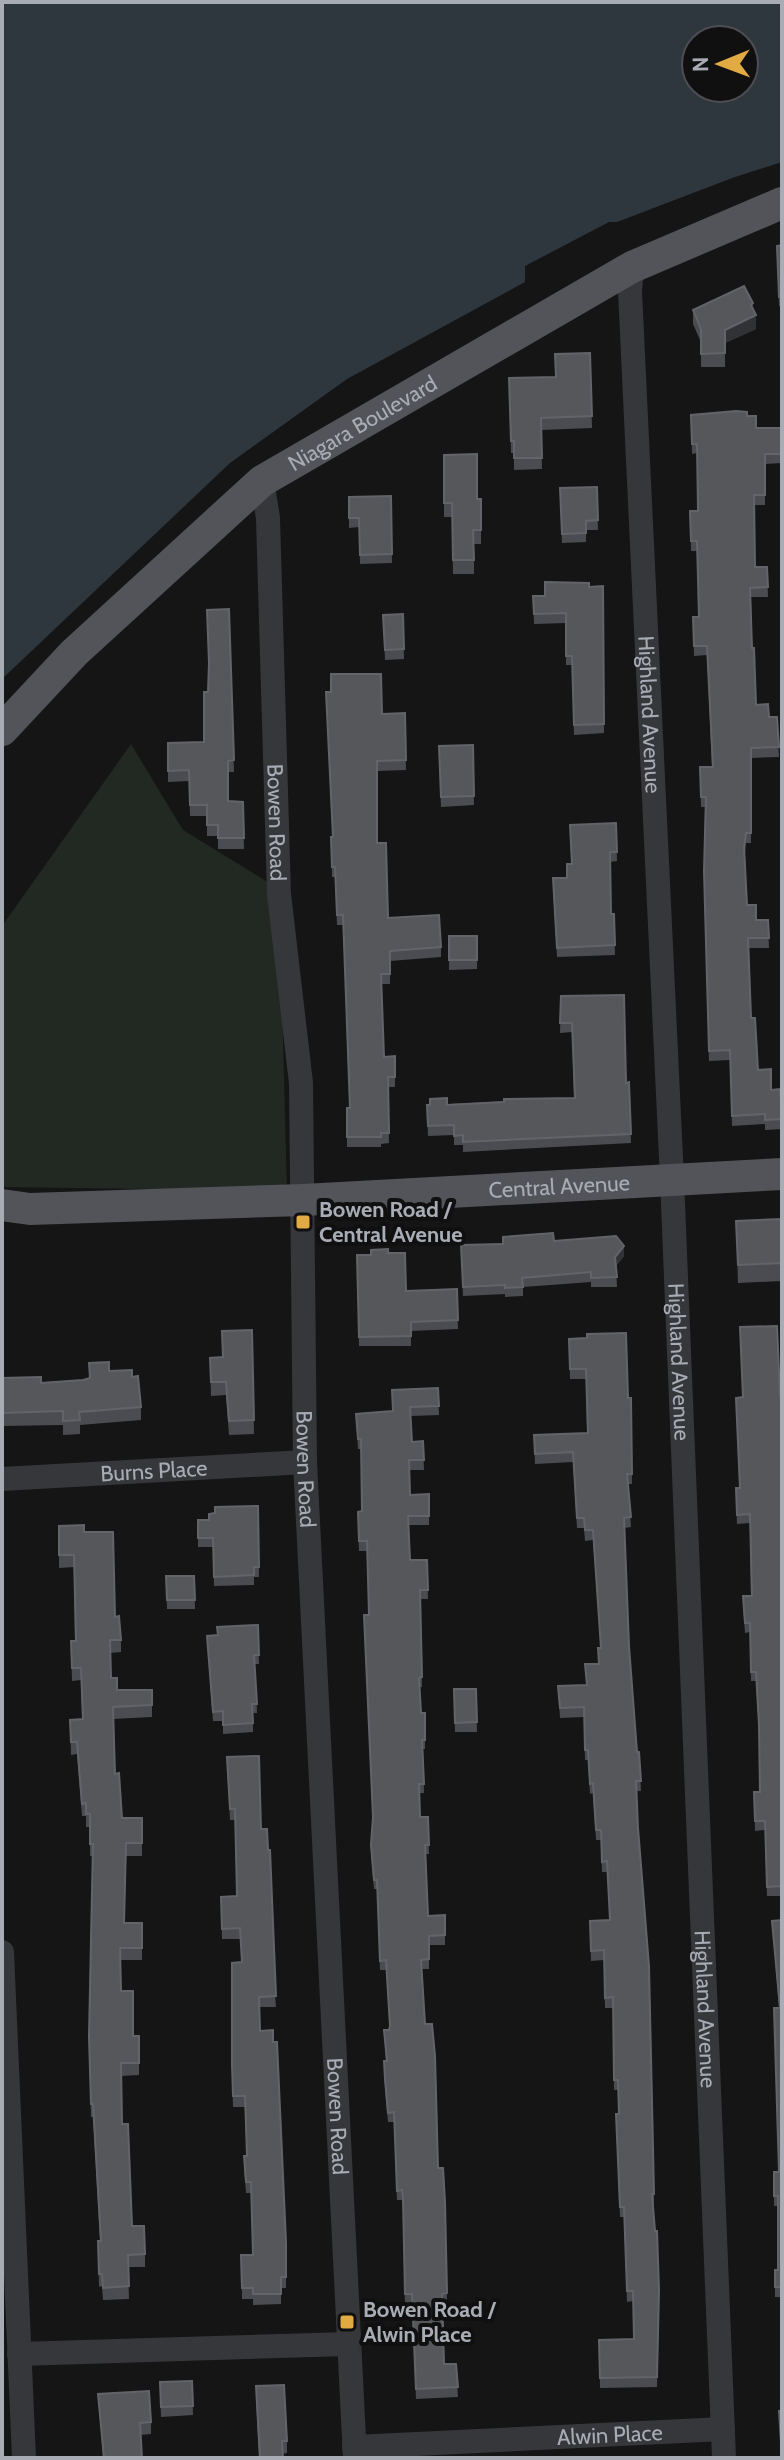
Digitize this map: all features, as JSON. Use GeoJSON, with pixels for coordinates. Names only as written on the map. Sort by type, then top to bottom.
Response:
{"type":"FeatureCollection","features":[{"type":"Feature","properties":{"kind":"main road","name":"Niagara Boulevard"},"geometry":{"type":"LineString","coordinates":[[2,730],[74,653],[262,481],[632,267],[782,203]]}},
{"type":"Feature","properties":{"kind":"main road","name":"Central Avenue"},"geometry":{"type":"LineString","coordinates":[[2,1205],[30,1209],[303,1200],[782,1174]]}},
{"type":"Feature","properties":{"kind":"street","name":"Highland Avenue"},"geometry":{"type":"LineString","coordinates":[[632,267],[630,291],[672,1179],[724,2458]]}},
{"type":"Feature","properties":{"kind":"street","name":"Bowen Road"},"geometry":{"type":"LineString","coordinates":[[262,481],[268,518],[279,894],[301,1083],[305,1462],[354,2452]]}},
{"type":"Feature","properties":{"kind":"street","name":"Burns Place"},"geometry":{"type":"LineString","coordinates":[[2,1479],[305,1462]]}},
{"type":"Feature","properties":{"kind":"street"},"geometry":{"type":"LineString","coordinates":[[2,1952],[24,2458]]}},
{"type":"Feature","properties":{"kind":"street"},"geometry":{"type":"LineString","coordinates":[[19,2354],[348,2344]]}},
{"type":"Feature","properties":{"kind":"street","name":"Alwin Place"},"geometry":{"type":"LineString","coordinates":[[354,2452],[723,2429]]}},
{"type":"Feature","properties":{"kind":"shaded area"},"geometry":{"type":"Polygon","coordinates":[[[2,2],[782,2],[782,162],[617,222],[609,222],[525,266],[525,282],[347,379],[230,463],[2,679],[2,2]]]}},
{"type":"Feature","properties":{"kind":"shaded area"},"geometry":{"type":"Polygon","coordinates":[[[131,744],[183,830],[279,889],[287,1191],[2,1187],[2,926],[131,744]]]}},
{"type":"Feature","properties":{"kind":"building"},"geometry":{"type":"Polygon","coordinates":[[[782,245],[782,297],[779,297],[777,246],[782,245]]]}},
{"type":"Feature","properties":{"kind":"building"},"geometry":{"type":"Polygon","coordinates":[[[744,286],[756,315],[725,330],[725,353],[701,354],[701,329],[693,310],[744,286]]]}},
{"type":"Feature","properties":{"kind":"building"},"geometry":{"type":"Polygon","coordinates":[[[590,353],[592,416],[541,418],[542,458],[514,458],[509,378],[556,377],[555,354],[590,353]]]}},
{"type":"Feature","properties":{"kind":"building"},"geometry":{"type":"Polygon","coordinates":[[[736,411],[756,416],[756,428],[782,428],[782,454],[765,454],[765,495],[754,495],[755,567],[767,567],[768,587],[750,588],[756,705],[768,704],[769,717],[777,717],[779,747],[751,748],[751,833],[746,833],[744,847],[747,905],[756,905],[756,920],[768,920],[769,938],[748,938],[751,1018],[755,1018],[758,1070],[771,1069],[771,1090],[780,1089],[782,1119],[765,1120],[765,1114],[732,1116],[730,1050],[709,1051],[704,871],[706,797],[701,797],[700,767],[713,767],[707,646],[694,646],[693,617],[699,617],[697,541],[691,541],[690,511],[698,511],[697,444],[692,444],[691,415],[736,411]]]}},
{"type":"Feature","properties":{"kind":"building"},"geometry":{"type":"Polygon","coordinates":[[[477,454],[481,530],[473,530],[474,560],[453,560],[452,503],[444,503],[444,455],[477,454]]]}},
{"type":"Feature","properties":{"kind":"building"},"geometry":{"type":"Polygon","coordinates":[[[597,487],[598,520],[586,521],[586,533],[562,534],[560,488],[597,487]]]}},
{"type":"Feature","properties":{"kind":"building"},"geometry":{"type":"Polygon","coordinates":[[[391,496],[392,554],[360,555],[359,518],[349,518],[349,497],[391,496]]]}},
{"type":"Feature","properties":{"kind":"building"},"geometry":{"type":"Polygon","coordinates":[[[545,582],[603,586],[604,724],[574,725],[572,656],[566,656],[566,613],[534,614],[533,596],[545,596],[545,582]]]}},
{"type":"Feature","properties":{"kind":"building"},"geometry":{"type":"Polygon","coordinates":[[[229,609],[234,760],[228,761],[228,801],[243,802],[244,838],[218,838],[218,825],[207,825],[207,805],[190,805],[189,770],[168,771],[168,743],[204,742],[204,692],[208,692],[209,663],[207,610],[229,609]]]}},
{"type":"Feature","properties":{"kind":"building"},"geometry":{"type":"Polygon","coordinates":[[[403,614],[404,649],[385,650],[383,615],[403,614]]]}},
{"type":"Feature","properties":{"kind":"building"},"geometry":{"type":"Polygon","coordinates":[[[331,674],[381,674],[382,714],[405,713],[406,760],[377,761],[377,843],[386,843],[388,918],[439,915],[441,947],[390,951],[390,974],[381,974],[384,1057],[395,1056],[395,1077],[388,1077],[389,1133],[381,1133],[381,1137],[347,1137],[347,1108],[350,1108],[343,915],[337,915],[335,867],[332,867],[326,692],[331,692],[331,674]]]}},
{"type":"Feature","properties":{"kind":"building"},"geometry":{"type":"Polygon","coordinates":[[[473,745],[474,796],[441,797],[439,746],[473,745]]]}},
{"type":"Feature","properties":{"kind":"building"},"geometry":{"type":"Polygon","coordinates":[[[616,823],[617,852],[610,852],[615,945],[557,948],[553,878],[567,878],[567,864],[572,864],[570,825],[616,823]]]}},
{"type":"Feature","properties":{"kind":"building"},"geometry":{"type":"Polygon","coordinates":[[[449,936],[477,936],[477,960],[449,960],[449,936]]]}},
{"type":"Feature","properties":{"kind":"building"},"geometry":{"type":"Polygon","coordinates":[[[624,995],[626,1083],[629,1082],[631,1134],[463,1142],[463,1135],[454,1136],[454,1125],[428,1126],[427,1105],[430,1105],[430,1099],[447,1098],[447,1105],[504,1102],[504,1099],[575,1098],[572,1023],[560,1023],[561,996],[624,995]]]}},
{"type":"Feature","properties":{"kind":"building"},"geometry":{"type":"Polygon","coordinates":[[[782,1219],[782,1263],[738,1265],[736,1221],[782,1219]]]}},
{"type":"Feature","properties":{"kind":"building"},"geometry":{"type":"Polygon","coordinates":[[[553,1233],[554,1241],[616,1236],[624,1246],[615,1257],[617,1277],[591,1278],[591,1272],[522,1278],[523,1287],[463,1287],[461,1245],[503,1244],[503,1237],[553,1233]]]}},
{"type":"Feature","properties":{"kind":"building"},"geometry":{"type":"Polygon","coordinates":[[[388,1249],[388,1253],[405,1253],[406,1291],[457,1289],[458,1320],[411,1322],[411,1336],[359,1337],[357,1255],[371,1255],[371,1250],[388,1249]]]}},
{"type":"Feature","properties":{"kind":"building"},"geometry":{"type":"Polygon","coordinates":[[[777,1326],[782,1396],[782,1886],[767,1887],[765,1821],[755,1821],[754,1792],[760,1792],[759,1725],[756,1672],[751,1672],[750,1623],[745,1623],[743,1596],[752,1596],[750,1514],[737,1515],[736,1488],[740,1488],[736,1398],[743,1397],[740,1327],[777,1326]]]}},
{"type":"Feature","properties":{"kind":"building"},"geometry":{"type":"Polygon","coordinates":[[[252,1330],[254,1420],[229,1421],[226,1382],[211,1382],[210,1358],[223,1357],[222,1331],[252,1330]]]}},
{"type":"Feature","properties":{"kind":"building"},"geometry":{"type":"Polygon","coordinates":[[[626,1333],[632,1474],[627,1474],[631,1517],[624,1518],[629,1646],[641,1781],[636,1781],[638,1828],[649,1966],[652,2194],[659,2290],[657,2377],[600,2378],[599,2340],[634,2339],[633,2291],[627,2291],[624,2207],[620,2207],[613,1997],[605,1998],[604,1950],[591,1951],[590,1921],[610,1920],[607,1861],[602,1862],[601,1830],[596,1830],[593,1783],[590,1784],[588,1750],[585,1750],[584,1707],[560,1708],[558,1686],[587,1685],[585,1664],[599,1664],[598,1648],[601,1648],[593,1530],[585,1530],[584,1518],[577,1518],[573,1452],[535,1454],[534,1435],[588,1433],[586,1369],[570,1369],[569,1339],[587,1338],[587,1334],[626,1333]]]}},
{"type":"Feature","properties":{"kind":"building"},"geometry":{"type":"Polygon","coordinates":[[[109,1362],[109,1371],[132,1370],[132,1377],[138,1376],[141,1407],[79,1412],[80,1420],[63,1421],[63,1411],[2,1413],[2,1378],[41,1377],[41,1383],[83,1380],[90,1378],[89,1363],[109,1362]]]}},
{"type":"Feature","properties":{"kind":"building"},"geometry":{"type":"Polygon","coordinates":[[[438,1388],[439,1406],[410,1407],[412,1442],[423,1441],[424,1460],[409,1460],[410,1495],[429,1494],[429,1516],[408,1516],[410,1560],[427,1560],[428,1590],[420,1590],[422,1677],[419,1678],[421,1713],[425,1713],[425,1740],[422,1740],[424,1784],[419,1784],[420,1817],[428,1817],[429,1845],[425,1845],[428,1916],[445,1915],[445,1935],[429,1936],[429,1959],[421,1960],[425,2024],[432,2024],[438,2168],[443,2168],[445,2202],[447,2293],[442,2294],[444,2364],[456,2364],[458,2387],[416,2389],[412,2294],[405,2294],[403,2199],[402,2190],[397,2191],[394,2112],[388,2113],[385,2079],[384,2030],[389,2030],[390,2026],[386,1960],[380,1961],[377,1880],[374,1880],[371,1845],[373,1817],[364,1615],[369,1615],[367,1541],[359,1541],[358,1512],[362,1511],[361,1439],[358,1439],[356,1414],[393,1411],[392,1390],[438,1388]]]}},
{"type":"Feature","properties":{"kind":"building"},"geometry":{"type":"Polygon","coordinates":[[[258,1506],[259,1567],[254,1567],[254,1575],[214,1577],[213,1538],[198,1538],[198,1520],[209,1520],[209,1514],[215,1513],[215,1507],[258,1506]]]}},
{"type":"Feature","properties":{"kind":"building"},"geometry":{"type":"Polygon","coordinates":[[[84,1525],[84,1532],[113,1532],[115,1617],[119,1616],[121,1640],[110,1640],[111,1678],[117,1678],[117,1690],[152,1690],[152,1705],[113,1707],[115,1774],[119,1773],[122,1818],[142,1818],[142,1843],[126,1843],[124,1923],[142,1923],[142,1948],[120,1948],[121,1991],[133,1991],[133,2036],[139,2036],[139,2063],[121,2063],[122,2124],[128,2124],[132,2226],[144,2226],[145,2254],[128,2255],[129,2286],[103,2288],[102,2274],[99,2274],[98,2241],[101,2241],[89,2037],[93,1844],[90,1844],[90,1814],[86,1814],[86,1803],[82,1804],[77,1742],[71,1742],[70,1720],[83,1719],[81,1668],[72,1668],[71,1641],[76,1641],[74,1555],[59,1555],[59,1526],[84,1525]]]}},
{"type":"Feature","properties":{"kind":"building"},"geometry":{"type":"Polygon","coordinates":[[[166,1576],[194,1576],[195,1600],[167,1600],[166,1576]]]}},
{"type":"Feature","properties":{"kind":"building"},"geometry":{"type":"Polygon","coordinates":[[[258,1625],[259,1655],[254,1655],[257,1704],[252,1704],[253,1723],[223,1725],[223,1711],[213,1712],[207,1636],[218,1635],[217,1627],[258,1625]]]}},
{"type":"Feature","properties":{"kind":"building"},"geometry":{"type":"Polygon","coordinates":[[[454,1689],[476,1689],[477,1722],[455,1723],[454,1689]]]}},
{"type":"Feature","properties":{"kind":"building"},"geometry":{"type":"Polygon","coordinates":[[[259,1756],[261,1829],[267,1829],[270,1850],[276,1996],[259,1997],[260,2031],[273,2030],[273,2042],[277,2042],[286,2243],[286,2277],[281,2277],[281,2294],[253,2294],[253,2288],[242,2288],[241,2255],[253,2255],[251,2182],[246,2182],[244,2156],[247,2156],[245,2096],[233,2096],[232,1963],[242,1962],[240,1928],[222,1929],[221,1897],[237,1896],[235,1809],[230,1809],[227,1757],[259,1756]]]}},
{"type":"Feature","properties":{"kind":"building"},"geometry":{"type":"Polygon","coordinates":[[[782,1920],[782,2287],[775,2287],[775,2270],[778,2270],[778,2196],[774,2196],[774,2172],[779,2172],[774,2008],[780,2008],[772,1921],[782,1920]]]}},
{"type":"Feature","properties":{"kind":"building"},"geometry":{"type":"Polygon","coordinates":[[[192,2381],[193,2406],[161,2407],[160,2382],[192,2381]]]}},
{"type":"Feature","properties":{"kind":"building"},"geometry":{"type":"Polygon","coordinates":[[[284,2385],[287,2441],[282,2441],[283,2458],[260,2458],[256,2386],[284,2385]]]}},
{"type":"Feature","properties":{"kind":"building"},"geometry":{"type":"Polygon","coordinates":[[[149,2391],[151,2422],[140,2423],[142,2458],[104,2458],[98,2394],[149,2391]]]}},
{"type":"Feature","properties":{"kind":"building"},"geometry":{"type":"Polygon","coordinates":[[[779,2411],[782,2411],[782,2458],[779,2411]]]}},
{"type":"Feature","properties":{"kind":"place","name":"Bowen Road / Central Avenue"},"geometry":{"type":"Point","coordinates":[303,1222]}},
{"type":"Feature","properties":{"kind":"place","name":"Bowen Road / Alwin Place"},"geometry":{"type":"Point","coordinates":[347,2322]}}]}
